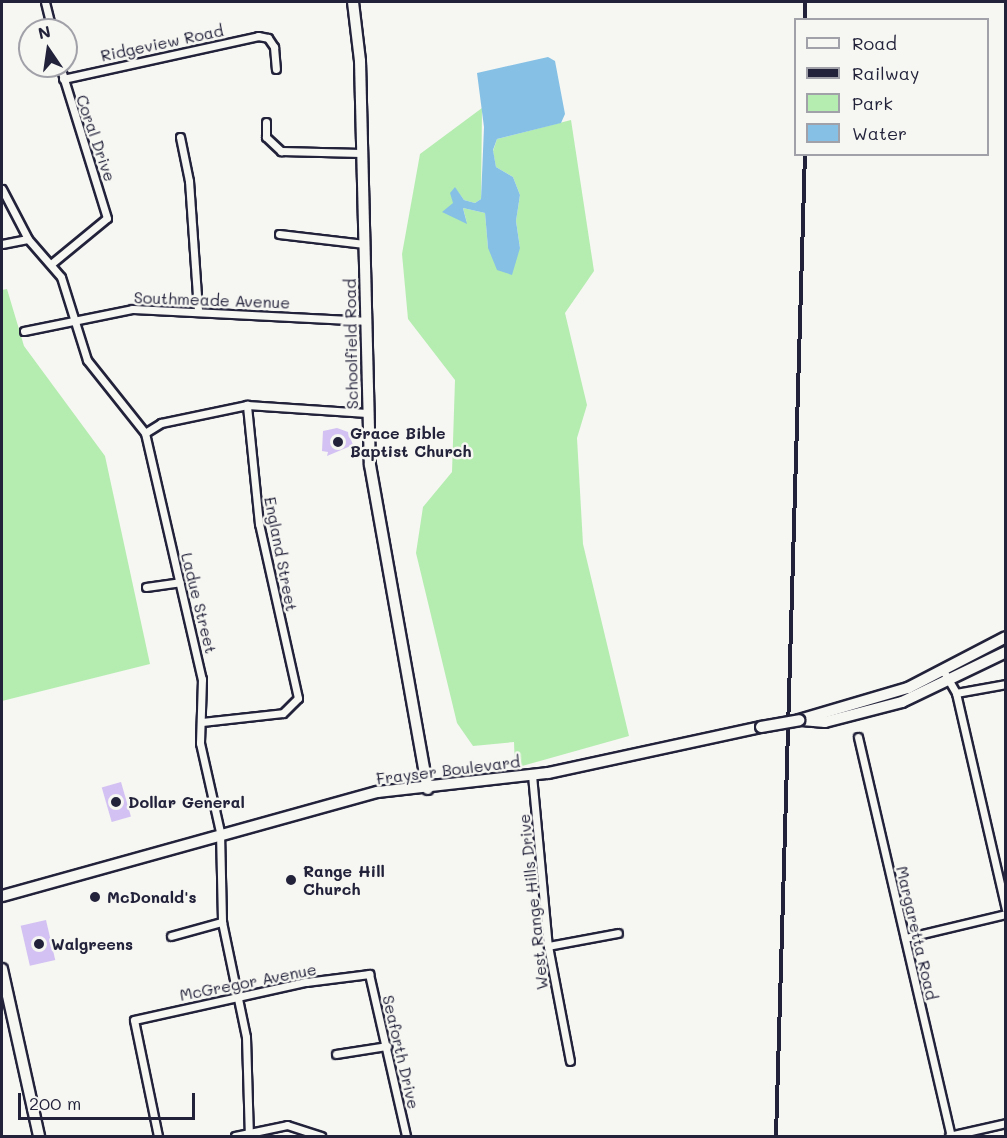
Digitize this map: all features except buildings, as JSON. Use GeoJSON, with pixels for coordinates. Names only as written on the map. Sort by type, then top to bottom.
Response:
{"type":"FeatureCollection","features":[{"type":"Feature","properties":{"kind":"main road","name":"Schoolfield Road"},"geometry":{"type":"LineString","coordinates":[[353,2],[360,61],[370,465],[428,789]]}},
{"type":"Feature","properties":{"kind":"main road"},"geometry":{"type":"LineString","coordinates":[[799,720],[908,688],[944,672],[1005,637]]}},
{"type":"Feature","properties":{"kind":"main road"},"geometry":{"type":"LineString","coordinates":[[799,720],[825,722],[853,716],[950,683],[1005,652]]}},
{"type":"Feature","properties":{"kind":"main road","name":"Frayser Boulevard"},"geometry":{"type":"LineString","coordinates":[[2,896],[220,832],[378,792],[428,789],[532,775],[799,720]]}},
{"type":"Feature","properties":{"kind":"main road"},"geometry":{"type":"LineString","coordinates":[[2,969],[39,1137]]}},
{"type":"Feature","properties":{"kind":"street"},"geometry":{"type":"LineString","coordinates":[[45,2],[49,18]]}},
{"type":"Feature","properties":{"kind":"street","name":"Ridgeview Road"},"geometry":{"type":"LineString","coordinates":[[63,79],[258,36],[268,38],[276,69]]}},
{"type":"Feature","properties":{"kind":"street","name":"Coral Drive"},"geometry":{"type":"LineString","coordinates":[[51,264],[107,218],[63,79]]}},
{"type":"Feature","properties":{"kind":"street"},"geometry":{"type":"LineString","coordinates":[[266,122],[266,137],[281,151],[361,153]]}},
{"type":"Feature","properties":{"kind":"street"},"geometry":{"type":"LineString","coordinates":[[180,137],[189,181],[198,310]]}},
{"type":"Feature","properties":{"kind":"street","name":"Ladue Street"},"geometry":{"type":"LineString","coordinates":[[2,189],[28,239],[62,277],[87,360],[145,434],[196,639],[202,722],[201,743],[220,832],[222,922],[246,1037],[249,1135]]}},
{"type":"Feature","properties":{"kind":"street"},"geometry":{"type":"LineString","coordinates":[[279,234],[364,244]]}},
{"type":"Feature","properties":{"kind":"street"},"geometry":{"type":"LineString","coordinates":[[2,244],[28,239]]}},
{"type":"Feature","properties":{"kind":"street","name":"Southmeade Avenue"},"geometry":{"type":"LineString","coordinates":[[24,331],[132,309],[198,310],[366,321]]}},
{"type":"Feature","properties":{"kind":"street"},"geometry":{"type":"LineString","coordinates":[[145,434],[161,423],[247,405],[367,413]]}},
{"type":"Feature","properties":{"kind":"street","name":"England Street"},"geometry":{"type":"LineString","coordinates":[[202,722],[236,722],[283,712],[298,698],[259,524],[247,405]]}},
{"type":"Feature","properties":{"kind":"street"},"geometry":{"type":"LineString","coordinates":[[146,587],[180,582]]}},
{"type":"Feature","properties":{"kind":"street"},"geometry":{"type":"LineString","coordinates":[[944,672],[956,693],[1005,909]]}},
{"type":"Feature","properties":{"kind":"street"},"geometry":{"type":"LineString","coordinates":[[956,693],[1005,684]]}},
{"type":"Feature","properties":{"kind":"street","name":"Margaretta Road"},"geometry":{"type":"LineString","coordinates":[[858,736],[950,1136]]}},
{"type":"Feature","properties":{"kind":"street","name":"West Range Hills Drive"},"geometry":{"type":"LineString","coordinates":[[532,775],[548,946],[570,1061]]}},
{"type":"Feature","properties":{"kind":"street"},"geometry":{"type":"LineString","coordinates":[[905,939],[1005,914]]}},
{"type":"Feature","properties":{"kind":"street"},"geometry":{"type":"LineString","coordinates":[[171,936],[222,922]]}},
{"type":"Feature","properties":{"kind":"street"},"geometry":{"type":"LineString","coordinates":[[548,946],[618,933]]}},
{"type":"Feature","properties":{"kind":"street","name":"McGregor Avenue"},"geometry":{"type":"LineString","coordinates":[[158,1137],[134,1020],[238,996],[369,974]]}},
{"type":"Feature","properties":{"kind":"street","name":"Seaforth Drive"},"geometry":{"type":"LineString","coordinates":[[369,974],[406,1137]]}},
{"type":"Feature","properties":{"kind":"street"},"geometry":{"type":"LineString","coordinates":[[336,1054],[387,1046]]}},
{"type":"Feature","properties":{"kind":"street"},"geometry":{"type":"LineString","coordinates":[[950,1136],[1005,1123]]}},
{"type":"Feature","properties":{"kind":"street"},"geometry":{"type":"LineString","coordinates":[[235,1137],[287,1125],[319,1135]]}},
{"type":"Feature","properties":{"kind":"green space"},"geometry":{"type":"Polygon","coordinates":[[[482,108],[481,199],[475,203],[464,200],[455,188],[467,223],[463,208],[485,213],[488,248],[520,248],[516,221],[520,195],[513,177],[496,167],[493,151],[497,139],[571,120],[594,271],[565,313],[587,405],[577,438],[583,544],[629,736],[515,768],[514,742],[473,746],[457,723],[416,553],[423,507],[452,472],[455,380],[408,319],[402,254],[420,154],[482,108]]]}},
{"type":"Feature","properties":{"kind":"green space"},"geometry":{"type":"Polygon","coordinates":[[[7,289],[24,346],[105,456],[150,664],[2,701],[2,290],[7,289]]]}},
{"type":"Feature","properties":{"kind":"water"},"geometry":{"type":"Polygon","coordinates":[[[548,57],[555,61],[565,114],[561,123],[497,139],[493,150],[496,167],[513,177],[520,195],[516,221],[520,248],[512,275],[497,270],[488,248],[485,213],[463,208],[467,224],[442,212],[453,203],[450,193],[455,187],[464,200],[475,203],[481,199],[484,127],[477,73],[548,57]]]}},
{"type":"Feature","properties":{"kind":"railway"},"geometry":{"type":"LineString","coordinates":[[805,2],[805,18]]}},
{"type":"Feature","properties":{"kind":"railway"},"geometry":{"type":"LineString","coordinates":[[776,1136],[805,156]]}},
{"type":"Feature","properties":{"kind":"place","name":"Grace Bible Baptist Church"},"geometry":{"type":"Point","coordinates":[338,442]}},
{"type":"Feature","properties":{"kind":"place","name":"Dollar General"},"geometry":{"type":"Point","coordinates":[116,802]}},
{"type":"Feature","properties":{"kind":"place","name":"Range Hill Church"},"geometry":{"type":"Point","coordinates":[291,880]}},
{"type":"Feature","properties":{"kind":"place","name":"McDonald's"},"geometry":{"type":"Point","coordinates":[95,897]}},
{"type":"Feature","properties":{"kind":"place","name":"Walgreens"},"geometry":{"type":"Point","coordinates":[39,944]}}]}
